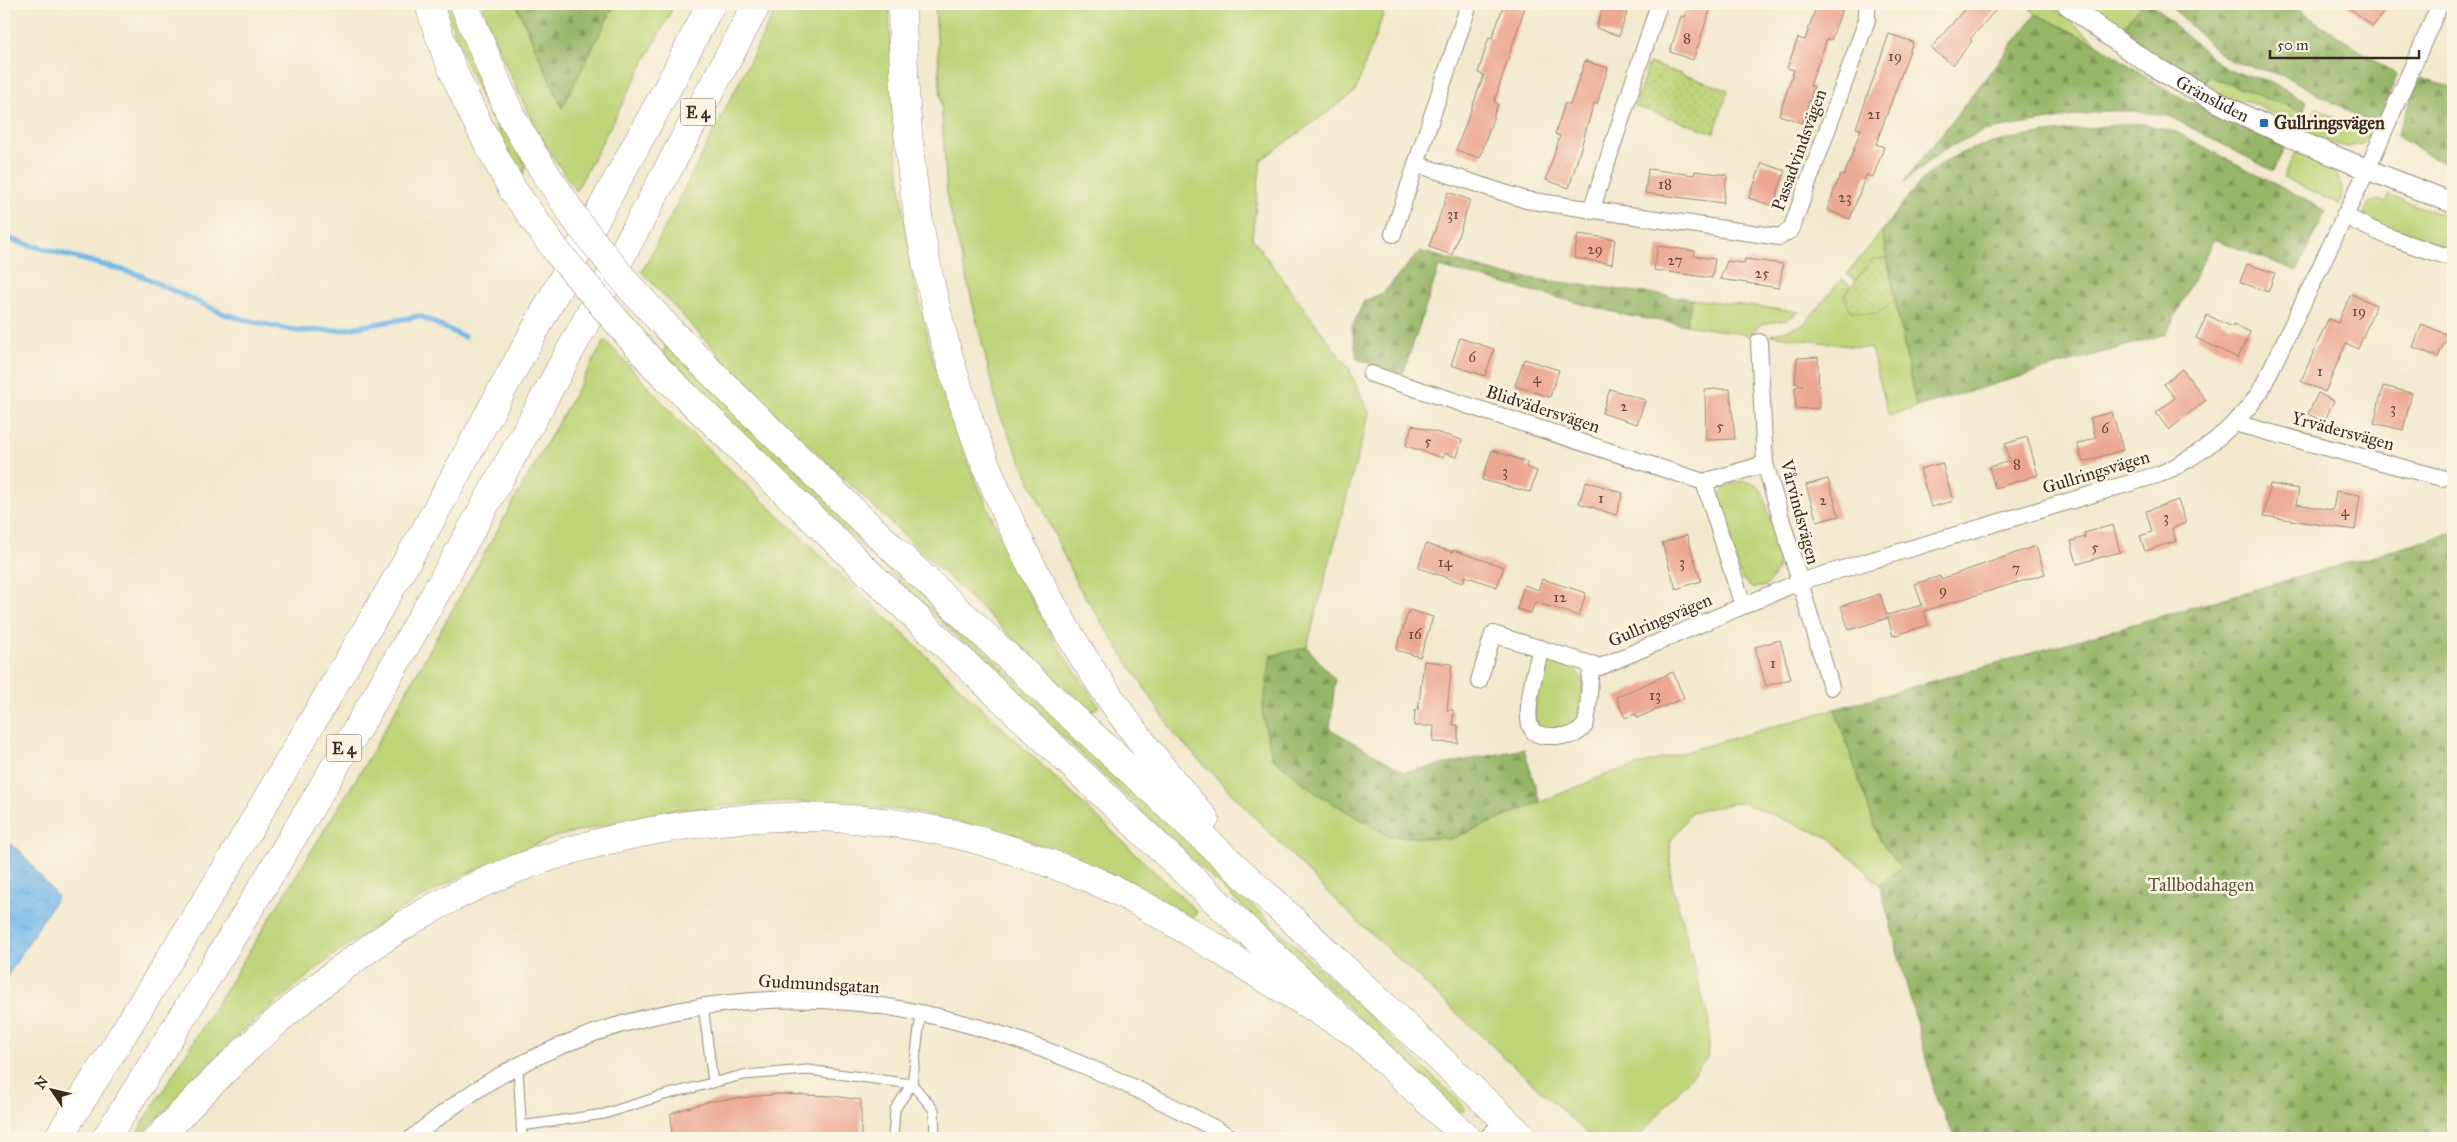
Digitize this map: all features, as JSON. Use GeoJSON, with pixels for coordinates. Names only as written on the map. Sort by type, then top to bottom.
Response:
{"type":"FeatureCollection","features":[{"type":"Feature","properties":{"kind":"highway"},"geometry":{"type":"LineString","coordinates":[[429,4],[456,77],[481,133],[513,190],[558,253],[655,366],[759,468],[1467,1138]]}},
{"type":"Feature","properties":{"kind":"highway"},"geometry":{"type":"LineString","coordinates":[[464,4],[510,114],[533,154],[579,224],[629,286],[673,334],[780,442],[1048,696],[1298,926],[1524,1138]]}},
{"type":"Feature","properties":{"kind":"highway","name":"E 4"},"geometry":{"type":"LineString","coordinates":[[58,1138],[224,872],[427,527],[674,76],[711,4]]}},
{"type":"Feature","properties":{"kind":"highway","name":"E 4"},"geometry":{"type":"LineString","coordinates":[[106,1138],[264,885],[426,610],[757,4]]}},
{"type":"Feature","properties":{"kind":"highway"},"geometry":{"type":"LineString","coordinates":[[902,4],[903,74],[909,147],[925,253],[940,322],[961,402],[988,474],[1048,600],[1081,656],[1119,714],[1182,794],[1298,926]]}},
{"type":"Feature","properties":{"kind":"highway"},"geometry":{"type":"LineString","coordinates":[[159,1138],[209,1084],[270,1026],[338,970],[400,927],[466,891],[539,861],[610,840],[696,824],[766,818],[847,819],[919,827],[1003,846],[1084,877],[1164,917],[1356,1034]]}},
{"type":"Feature","properties":{"kind":"street"},"geometry":{"type":"LineString","coordinates":[[1393,234],[1469,4]]}},
{"type":"Feature","properties":{"kind":"street"},"geometry":{"type":"LineString","coordinates":[[1591,210],[1659,4]]}},
{"type":"Feature","properties":{"kind":"street","name":"Passadvindsvägen"},"geometry":{"type":"LineString","coordinates":[[1416,164],[1526,200],[1779,236],[1786,235],[1791,230],[1867,20],[1868,4]]}},
{"type":"Feature","properties":{"kind":"street","name":"Gränsliden"},"geometry":{"type":"LineString","coordinates":[[2067,4],[2117,42],[2195,90],[2367,170],[2453,203]]}},
{"type":"Feature","properties":{"kind":"street","name":"Gullringsvägen"},"geometry":{"type":"LineString","coordinates":[[1479,681],[1493,634],[1600,666],[1799,582],[2160,474],[2190,458],[2234,423],[2260,392],[2367,170],[2440,4]]}},
{"type":"Feature","properties":{"kind":"street"},"geometry":{"type":"LineString","coordinates":[[2344,216],[2372,230],[2413,246],[2453,258]]}},
{"type":"Feature","properties":{"kind":"street","name":"Vårvindsvägen"},"geometry":{"type":"LineString","coordinates":[[1759,342],[1765,464],[1831,687]]}},
{"type":"Feature","properties":{"kind":"street","name":"Blidvädersvägen"},"geometry":{"type":"LineString","coordinates":[[1371,374],[1704,482]]}},
{"type":"Feature","properties":{"kind":"street","name":"Yrvädersvägen"},"geometry":{"type":"LineString","coordinates":[[2234,423],[2442,478]]}},
{"type":"Feature","properties":{"kind":"street"},"geometry":{"type":"LineString","coordinates":[[1743,606],[1704,482],[1765,464]]}},
{"type":"Feature","properties":{"kind":"street","name":"Gullringsvägen"},"geometry":{"type":"LineString","coordinates":[[1541,648],[1531,690],[1529,723],[1533,730],[1540,735],[1567,737],[1580,731],[1588,718],[1588,680],[1592,664]]}},
{"type":"Feature","properties":{"kind":"street","name":"Gudmundsgatan"},"geometry":{"type":"LineString","coordinates":[[412,1138],[444,1112],[494,1079],[545,1053],[644,1018],[703,1006],[774,999],[835,1001],[921,1013],[1016,1040],[1080,1064],[1186,1113],[1232,1138]]}},
{"type":"Feature","properties":{"kind":"lane"},"geometry":{"type":"LineString","coordinates":[[703,1006],[713,1082]]}},
{"type":"Feature","properties":{"kind":"lane"},"geometry":{"type":"LineString","coordinates":[[893,1138],[895,1109],[912,1084],[921,1013]]}},
{"type":"Feature","properties":{"kind":"lane"},"geometry":{"type":"LineString","coordinates":[[518,1067],[522,1138]]}},
{"type":"Feature","properties":{"kind":"lane"},"geometry":{"type":"LineString","coordinates":[[522,1126],[604,1114],[743,1075],[808,1070],[912,1084],[934,1110],[934,1138]]}},
{"type":"Feature","properties":{"kind":"lane"},"geometry":{"type":"LineString","coordinates":[[1482,1138],[1502,1118]]}},
{"type":"Feature","properties":{"kind":"green space"},"geometry":{"type":"Polygon","coordinates":[[[445,4],[452,4],[526,167],[522,176],[499,134],[469,70],[445,4]]]}},
{"type":"Feature","properties":{"kind":"green space"},"geometry":{"type":"Polygon","coordinates":[[[482,4],[516,4],[562,107],[615,4],[675,4],[576,191],[539,136],[497,46],[482,4]]]}},
{"type":"Feature","properties":{"kind":"green space"},"geometry":{"type":"Polygon","coordinates":[[[516,4],[615,4],[562,108],[516,4]]]}},
{"type":"Feature","properties":{"kind":"green space"},"geometry":{"type":"Polygon","coordinates":[[[779,4],[889,4],[894,133],[910,263],[934,363],[965,456],[1015,569],[1059,648],[1099,706],[1091,712],[760,399],[642,272],[779,4]]]}},
{"type":"Feature","properties":{"kind":"green space"},"geometry":{"type":"Polygon","coordinates":[[[935,4],[1387,4],[1355,92],[1261,160],[1252,238],[1349,369],[1369,413],[1307,647],[1271,656],[1272,757],[1317,794],[1389,836],[1451,839],[1608,774],[1835,709],[1879,839],[1902,867],[1880,885],[1830,838],[1741,802],[1691,812],[1670,842],[1671,880],[1710,1025],[1707,1058],[1638,1138],[1592,1138],[1340,905],[1175,735],[1077,584],[999,413],[947,197],[935,4]]]}},
{"type":"Feature","properties":{"kind":"green space"},"geometry":{"type":"Polygon","coordinates":[[[2025,4],[2049,4],[2102,47],[2036,14],[2025,4]]]}},
{"type":"Feature","properties":{"kind":"green space"},"geometry":{"type":"Polygon","coordinates":[[[2084,4],[2142,4],[2120,32],[2084,4]]]}},
{"type":"Feature","properties":{"kind":"green space"},"geometry":{"type":"Polygon","coordinates":[[[2142,4],[2153,4],[2227,70],[2269,81],[2307,101],[2303,112],[2208,76],[2203,86],[2120,32],[2142,4]]]}},
{"type":"Feature","properties":{"kind":"green space"},"geometry":{"type":"Polygon","coordinates":[[[2168,4],[2293,4],[2318,23],[2397,75],[2376,126],[2285,76],[2231,61],[2218,52],[2168,4]]]}},
{"type":"Feature","properties":{"kind":"green space"},"geometry":{"type":"Polygon","coordinates":[[[2036,14],[2102,47],[2156,83],[2189,102],[2208,109],[2235,115],[2232,122],[2285,147],[2273,171],[2169,116],[2135,111],[2104,111],[1983,131],[1943,150],[1903,183],[2036,14]]]}},
{"type":"Feature","properties":{"kind":"green space"},"geometry":{"type":"Polygon","coordinates":[[[1649,63],[1728,90],[1714,133],[1635,106],[1649,63]]]}},
{"type":"Feature","properties":{"kind":"green space"},"geometry":{"type":"Polygon","coordinates":[[[2208,76],[2303,112],[2296,124],[2242,99],[2239,105],[2203,86],[2208,76]]]}},
{"type":"Feature","properties":{"kind":"green space"},"geometry":{"type":"Polygon","coordinates":[[[2420,78],[2453,88],[2453,169],[2396,136],[2420,78]]]}},
{"type":"Feature","properties":{"kind":"green space"},"geometry":{"type":"Polygon","coordinates":[[[2317,108],[2370,137],[2362,144],[2347,147],[2303,135],[2306,129],[2310,131],[2316,119],[2313,117],[2317,108]]]}},
{"type":"Feature","properties":{"kind":"green space"},"geometry":{"type":"Polygon","coordinates":[[[2124,124],[2143,124],[2176,132],[2326,211],[2297,271],[2214,239],[2166,334],[1916,407],[1882,231],[1925,177],[1943,163],[1960,154],[2005,140],[2124,124]]]}},
{"type":"Feature","properties":{"kind":"green space"},"geometry":{"type":"Polygon","coordinates":[[[2298,147],[2323,163],[2337,177],[2341,185],[2342,194],[2339,204],[2283,177],[2298,147]]]}},
{"type":"Feature","properties":{"kind":"green space"},"geometry":{"type":"Polygon","coordinates":[[[2389,195],[2453,219],[2453,250],[2387,229],[2363,215],[2369,203],[2378,200],[2386,202],[2389,195]]]}},
{"type":"Feature","properties":{"kind":"green space"},"geometry":{"type":"Polygon","coordinates":[[[1882,231],[1887,258],[1872,260],[1855,280],[1847,274],[1882,231]]]}},
{"type":"Feature","properties":{"kind":"green space"},"geometry":{"type":"Polygon","coordinates":[[[1420,251],[1505,275],[1692,299],[1686,325],[1629,316],[1439,267],[1403,374],[1357,359],[1352,327],[1364,301],[1383,293],[1420,251]]]}},
{"type":"Feature","properties":{"kind":"green space"},"geometry":{"type":"Polygon","coordinates":[[[1887,258],[1895,300],[1877,314],[1851,311],[1844,296],[1872,259],[1887,258]]]}},
{"type":"Feature","properties":{"kind":"green space"},"geometry":{"type":"Polygon","coordinates":[[[1842,279],[1851,286],[1844,296],[1877,314],[1895,300],[1916,407],[1889,416],[1871,349],[1770,335],[1803,325],[1842,279]]]}},
{"type":"Feature","properties":{"kind":"green space"},"geometry":{"type":"Polygon","coordinates":[[[1692,299],[1799,312],[1786,320],[1762,324],[1749,335],[1686,325],[1692,299]]]}},
{"type":"Feature","properties":{"kind":"green space"},"geometry":{"type":"Polygon","coordinates":[[[605,340],[686,428],[1197,912],[1192,919],[1108,874],[1015,835],[910,811],[791,801],[671,810],[554,837],[463,875],[398,911],[332,956],[234,1038],[139,1138],[135,1136],[364,766],[605,340]]]}},
{"type":"Feature","properties":{"kind":"green space"},"geometry":{"type":"Polygon","coordinates":[[[667,344],[1008,673],[1466,1108],[1462,1112],[1457,1110],[731,422],[663,352],[667,344]]]}},
{"type":"Feature","properties":{"kind":"green space"},"geometry":{"type":"Polygon","coordinates":[[[1742,481],[1754,484],[1760,489],[1771,524],[1778,565],[1766,586],[1753,588],[1742,579],[1718,504],[1725,488],[1742,481]]]}},
{"type":"Feature","properties":{"kind":"green space","name":"Tallbodahagen"},"geometry":{"type":"Polygon","coordinates":[[[2453,533],[2453,1138],[1955,1138],[1937,1100],[1880,885],[1901,867],[1879,839],[1835,709],[2453,533]]]}},
{"type":"Feature","properties":{"kind":"green space"},"geometry":{"type":"Polygon","coordinates":[[[1307,647],[1335,680],[1330,729],[1405,772],[1524,749],[1540,802],[1451,839],[1389,836],[1317,794],[1272,757],[1262,713],[1271,656],[1307,647]]]}},
{"type":"Feature","properties":{"kind":"green space"},"geometry":{"type":"Polygon","coordinates":[[[1551,661],[1573,669],[1579,675],[1583,688],[1580,720],[1570,727],[1557,731],[1550,731],[1539,726],[1535,716],[1536,694],[1540,673],[1546,664],[1551,661]]]}},
{"type":"Feature","properties":{"kind":"water"},"geometry":{"type":"Polygon","coordinates":[[[4,841],[20,851],[57,897],[4,982],[4,841]]]}},
{"type":"Feature","properties":{"kind":"building"},"geometry":{"type":"Polygon","coordinates":[[[1504,4],[1526,4],[1494,102],[1498,103],[1480,158],[1456,150],[1484,75],[1478,73],[1489,37],[1492,38],[1504,4]]]}},
{"type":"Feature","properties":{"kind":"building"},"geometry":{"type":"Polygon","coordinates":[[[1604,4],[1630,4],[1619,36],[1596,28],[1604,4]]]}},
{"type":"Feature","properties":{"kind":"building"},"geometry":{"type":"Polygon","coordinates":[[[1689,4],[1712,4],[1693,60],[1670,52],[1681,16],[1685,17],[1689,4]]]}},
{"type":"Feature","properties":{"kind":"building"},"geometry":{"type":"Polygon","coordinates":[[[1817,4],[1844,4],[1831,40],[1827,39],[1817,66],[1810,86],[1814,87],[1802,123],[1779,115],[1794,70],[1787,68],[1798,38],[1805,40],[1817,4]]]}},
{"type":"Feature","properties":{"kind":"building"},"geometry":{"type":"Polygon","coordinates":[[[1969,4],[2001,4],[1970,39],[1972,41],[1953,65],[1931,48],[1969,4]]]}},
{"type":"Feature","properties":{"kind":"building"},"geometry":{"type":"Polygon","coordinates":[[[2344,4],[2390,4],[2373,26],[2344,4]]]}},
{"type":"Feature","properties":{"kind":"building"},"geometry":{"type":"Polygon","coordinates":[[[1889,34],[1913,42],[1876,144],[1884,147],[1873,177],[1866,175],[1850,219],[1827,210],[1840,175],[1844,176],[1861,129],[1856,128],[1889,34]]]}},
{"type":"Feature","properties":{"kind":"building"},"geometry":{"type":"Polygon","coordinates":[[[1585,61],[1608,68],[1597,104],[1594,103],[1569,188],[1546,180],[1560,136],[1555,134],[1565,103],[1570,105],[1585,61]]]}},
{"type":"Feature","properties":{"kind":"building"},"geometry":{"type":"Polygon","coordinates":[[[1762,163],[1785,171],[1773,206],[1749,198],[1762,163]]]}},
{"type":"Feature","properties":{"kind":"building"},"geometry":{"type":"Polygon","coordinates":[[[1648,169],[1694,175],[1695,171],[1727,175],[1723,203],[1645,193],[1648,169]]]}},
{"type":"Feature","properties":{"kind":"building"},"geometry":{"type":"Polygon","coordinates":[[[1448,192],[1470,200],[1452,255],[1429,247],[1448,192]]]}},
{"type":"Feature","properties":{"kind":"building"},"geometry":{"type":"Polygon","coordinates":[[[1578,234],[1615,239],[1612,264],[1574,258],[1578,234]]]}},
{"type":"Feature","properties":{"kind":"building"},"geometry":{"type":"Polygon","coordinates":[[[1658,246],[1695,251],[1694,256],[1715,259],[1712,278],[1654,270],[1658,246]]]}},
{"type":"Feature","properties":{"kind":"building"},"geometry":{"type":"Polygon","coordinates":[[[1745,259],[1783,264],[1779,288],[1720,279],[1727,261],[1744,263],[1745,259]]]}},
{"type":"Feature","properties":{"kind":"building"},"geometry":{"type":"Polygon","coordinates":[[[2247,264],[2275,273],[2268,292],[2240,282],[2247,264]]]}},
{"type":"Feature","properties":{"kind":"building"},"geometry":{"type":"Polygon","coordinates":[[[2351,294],[2376,305],[2358,349],[2346,343],[2325,392],[2301,381],[2328,319],[2338,323],[2351,294]]]}},
{"type":"Feature","properties":{"kind":"building"},"geometry":{"type":"Polygon","coordinates":[[[2207,315],[2232,327],[2233,324],[2250,332],[2238,358],[2196,338],[2207,315]]]}},
{"type":"Feature","properties":{"kind":"building"},"geometry":{"type":"Polygon","coordinates":[[[2422,324],[2448,335],[2438,357],[2413,347],[2422,324]]]}},
{"type":"Feature","properties":{"kind":"building"},"geometry":{"type":"Polygon","coordinates":[[[1460,338],[1494,349],[1485,376],[1451,365],[1460,338]]]}},
{"type":"Feature","properties":{"kind":"building"},"geometry":{"type":"Polygon","coordinates":[[[1818,357],[1819,408],[1796,409],[1795,387],[1803,385],[1795,383],[1797,358],[1818,357]]]}},
{"type":"Feature","properties":{"kind":"building"},"geometry":{"type":"Polygon","coordinates":[[[1524,359],[1559,370],[1550,397],[1515,386],[1524,359]]]}},
{"type":"Feature","properties":{"kind":"building"},"geometry":{"type":"Polygon","coordinates":[[[2182,369],[2206,400],[2169,430],[2156,413],[2175,398],[2164,384],[2182,369]]]}},
{"type":"Feature","properties":{"kind":"building"},"geometry":{"type":"Polygon","coordinates":[[[2383,386],[2412,393],[2403,430],[2374,423],[2383,386]]]}},
{"type":"Feature","properties":{"kind":"building"},"geometry":{"type":"Polygon","coordinates":[[[1610,389],[1645,400],[1637,424],[1602,413],[1610,389]]]}},
{"type":"Feature","properties":{"kind":"building"},"geometry":{"type":"Polygon","coordinates":[[[1730,389],[1735,439],[1706,440],[1705,390],[1730,389]]]}},
{"type":"Feature","properties":{"kind":"building"},"geometry":{"type":"Polygon","coordinates":[[[2318,393],[2334,401],[2324,422],[2308,414],[2318,393]]]}},
{"type":"Feature","properties":{"kind":"building"},"geometry":{"type":"Polygon","coordinates":[[[2112,412],[2123,450],[2083,462],[2077,444],[2096,438],[2090,418],[2112,412]]]}},
{"type":"Feature","properties":{"kind":"building"},"geometry":{"type":"Polygon","coordinates":[[[1412,425],[1462,440],[1457,457],[1445,453],[1443,458],[1406,446],[1412,425]]]}},
{"type":"Feature","properties":{"kind":"building"},"geometry":{"type":"Polygon","coordinates":[[[2027,437],[2038,475],[1995,488],[1989,467],[2010,461],[2005,444],[2027,437]]]}},
{"type":"Feature","properties":{"kind":"building"},"geometry":{"type":"Polygon","coordinates":[[[1492,450],[1527,462],[1526,467],[1537,471],[1530,492],[1482,480],[1492,450]]]}},
{"type":"Feature","properties":{"kind":"building"},"geometry":{"type":"Polygon","coordinates":[[[1942,463],[1953,501],[1931,507],[1920,469],[1942,463]]]}},
{"type":"Feature","properties":{"kind":"building"},"geometry":{"type":"Polygon","coordinates":[[[1828,479],[1839,516],[1817,522],[1806,485],[1828,479]]]}},
{"type":"Feature","properties":{"kind":"building"},"geometry":{"type":"Polygon","coordinates":[[[1586,481],[1623,493],[1616,515],[1579,503],[1586,481]]]}},
{"type":"Feature","properties":{"kind":"building"},"geometry":{"type":"Polygon","coordinates":[[[2270,484],[2299,489],[2296,504],[2333,510],[2336,491],[2360,495],[2355,530],[2264,516],[2270,484]]]}},
{"type":"Feature","properties":{"kind":"building"},"geometry":{"type":"Polygon","coordinates":[[[2178,500],[2186,523],[2172,528],[2176,541],[2145,551],[2140,536],[2152,532],[2146,511],[2178,500]]]}},
{"type":"Feature","properties":{"kind":"building"},"geometry":{"type":"Polygon","coordinates":[[[2113,525],[2120,552],[2077,564],[2071,541],[2085,537],[2084,533],[2113,525]]]}},
{"type":"Feature","properties":{"kind":"building"},"geometry":{"type":"Polygon","coordinates":[[[1687,535],[1701,581],[1676,589],[1662,543],[1687,535]]]}},
{"type":"Feature","properties":{"kind":"building"},"geometry":{"type":"Polygon","coordinates":[[[1426,544],[1453,552],[1453,550],[1504,567],[1497,587],[1465,576],[1463,583],[1418,568],[1426,544]]]}},
{"type":"Feature","properties":{"kind":"building"},"geometry":{"type":"Polygon","coordinates":[[[2036,546],[2045,574],[1924,611],[1928,625],[1893,636],[1888,618],[1849,630],[1841,606],[1880,594],[1887,615],[1922,605],[1915,584],[1940,576],[1941,579],[2036,546]]]}},
{"type":"Feature","properties":{"kind":"building"},"geometry":{"type":"Polygon","coordinates":[[[1542,579],[1586,593],[1579,616],[1535,602],[1531,613],[1517,609],[1524,585],[1538,590],[1542,579]]]}},
{"type":"Feature","properties":{"kind":"building"},"geometry":{"type":"Polygon","coordinates":[[[1409,610],[1433,617],[1420,657],[1396,650],[1409,610]]]}},
{"type":"Feature","properties":{"kind":"building"},"geometry":{"type":"Polygon","coordinates":[[[1780,640],[1791,679],[1766,686],[1755,647],[1780,640]]]}},
{"type":"Feature","properties":{"kind":"building"},"geometry":{"type":"Polygon","coordinates":[[[1424,661],[1452,664],[1447,710],[1453,710],[1453,725],[1458,725],[1458,743],[1433,742],[1434,726],[1414,726],[1415,710],[1418,710],[1424,661]]]}},
{"type":"Feature","properties":{"kind":"building"},"geometry":{"type":"Polygon","coordinates":[[[1673,672],[1684,698],[1637,718],[1635,714],[1625,718],[1616,697],[1673,672]]]}},
{"type":"Feature","properties":{"kind":"building"},"geometry":{"type":"Polygon","coordinates":[[[778,1094],[833,1096],[861,1100],[861,1138],[672,1138],[671,1113],[711,1101],[778,1094]]]}},
{"type":"Feature","properties":{"kind":"waterway"},"geometry":{"type":"LineString","coordinates":[[4,238],[137,274],[227,315],[262,324],[299,331],[341,330],[420,316],[464,337]]}},
{"type":"Feature","properties":{"kind":"place","name":"Gullringsvägen"},"geometry":{"type":"Point","coordinates":[2264,123]}}]}
